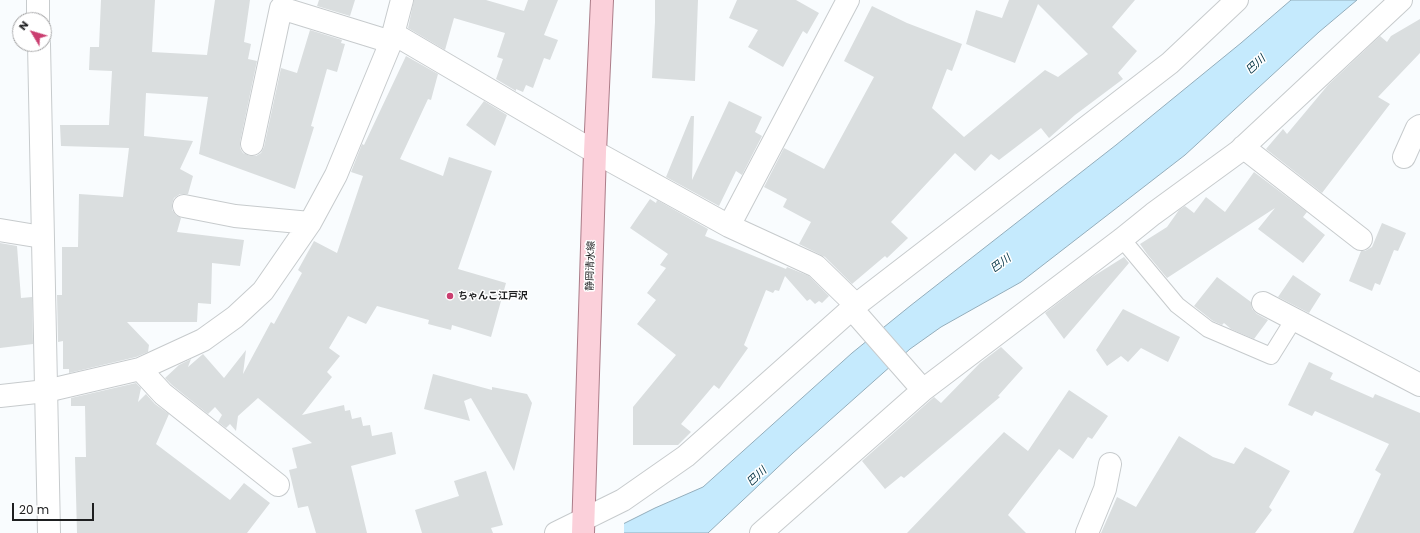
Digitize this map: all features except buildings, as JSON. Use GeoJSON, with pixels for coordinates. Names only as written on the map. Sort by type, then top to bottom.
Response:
{"type":"FeatureCollection","features":[{"type":"Feature","properties":{"kind":"main road","name":"静岡清水線"},"geometry":{"type":"LineString","coordinates":[[583,527],[595,152],[602,0]]}},
{"type":"Feature","properties":{"kind":"street"},"geometry":{"type":"LineString","coordinates":[[38,0],[38,12]]}},
{"type":"Feature","properties":{"kind":"street"},"geometry":{"type":"LineString","coordinates":[[0,396],[46,391],[140,369],[203,340],[235,317],[263,291],[310,223],[336,175],[393,38],[402,0]]}},
{"type":"Feature","properties":{"kind":"street"},"geometry":{"type":"LineString","coordinates":[[729,226],[848,0]]}},
{"type":"Feature","properties":{"kind":"street"},"geometry":{"type":"LineString","coordinates":[[556,533],[583,527],[686,456],[856,311],[1170,63],[1237,0]]}},
{"type":"Feature","properties":{"kind":"street"},"geometry":{"type":"LineString","coordinates":[[761,533],[919,386],[1122,239],[1153,214],[1243,148],[1401,0]]}},
{"type":"Feature","properties":{"kind":"street"},"geometry":{"type":"LineString","coordinates":[[252,144],[280,8],[393,38],[729,226],[816,266],[919,386]]}},
{"type":"Feature","properties":{"kind":"street"},"geometry":{"type":"LineString","coordinates":[[39,52],[49,533]]}},
{"type":"Feature","properties":{"kind":"street"},"geometry":{"type":"LineString","coordinates":[[1404,157],[1417,128],[1420,126]]}},
{"type":"Feature","properties":{"kind":"street"},"geometry":{"type":"LineString","coordinates":[[1243,148],[1361,239]]}},
{"type":"Feature","properties":{"kind":"street"},"geometry":{"type":"LineString","coordinates":[[184,206],[235,216],[310,223]]}},
{"type":"Feature","properties":{"kind":"street"},"geometry":{"type":"LineString","coordinates":[[0,230],[42,237]]}},
{"type":"Feature","properties":{"kind":"street"},"geometry":{"type":"LineString","coordinates":[[1263,303],[1420,385]]}},
{"type":"Feature","properties":{"kind":"street"},"geometry":{"type":"LineString","coordinates":[[140,369],[163,394],[278,485]]}},
{"type":"Feature","properties":{"kind":"street"},"geometry":{"type":"LineString","coordinates":[[1087,533],[1105,489],[1110,464]]}},
{"type":"Feature","properties":{"kind":"lane"},"geometry":{"type":"LineString","coordinates":[[1122,239],[1177,305],[1208,329],[1271,356],[1294,319]]}},
{"type":"Feature","properties":{"kind":"water","name":"巴川"},"geometry":{"type":"Polygon","coordinates":[[[1291,0],[1357,0],[1319,32],[1185,155],[1021,282],[941,327],[910,349],[793,453],[708,533],[605,533],[655,508],[703,487],[852,353],[1116,145],[1241,43],[1291,0]]]}},
{"type":"Feature","properties":{"kind":"pier"},"geometry":{"type":"Polygon","coordinates":[[[624,521],[624,533],[603,533],[604,531],[624,521]]]}},
{"type":"Feature","properties":{"kind":"place","name":"ちゃんこ江戸沢"},"geometry":{"type":"Point","coordinates":[450,296]}}]}
